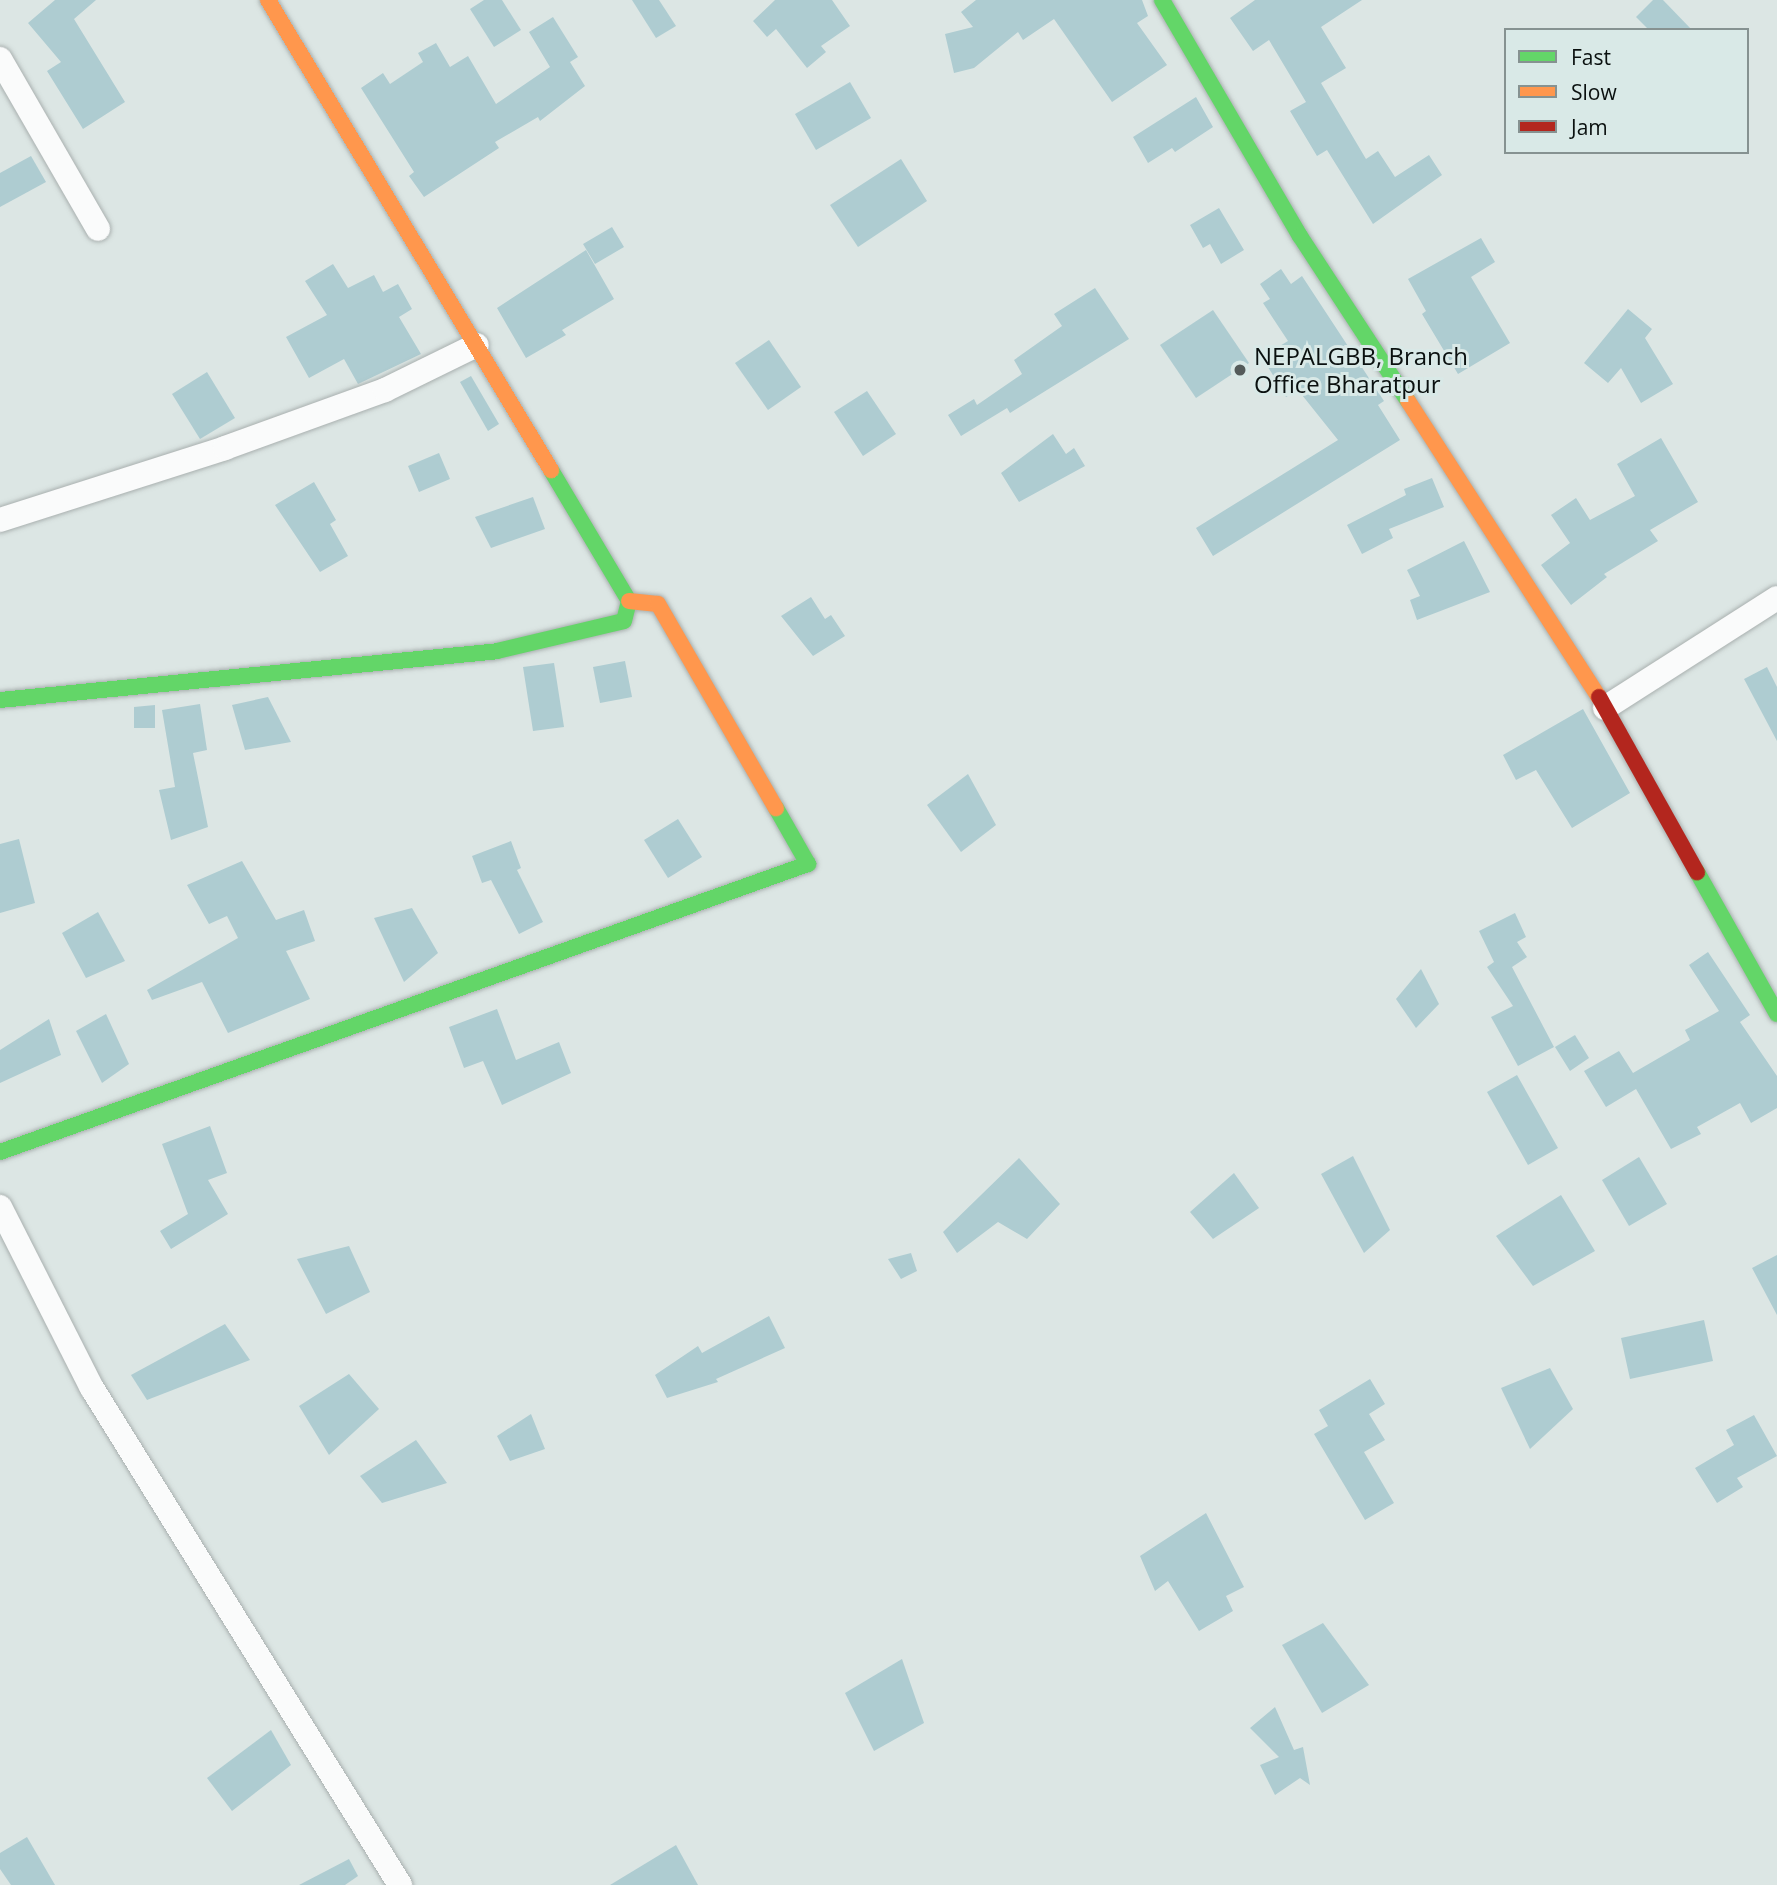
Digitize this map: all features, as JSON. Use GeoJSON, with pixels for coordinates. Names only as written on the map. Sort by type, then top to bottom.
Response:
{"type":"FeatureCollection","features":[{"type":"Feature","properties":{"kind":"street"},"geometry":{"type":"LineString","coordinates":[[0,700],[497,651],[624,621],[629,601],[268,0]]}},
{"type":"Feature","properties":{"kind":"street"},"geometry":{"type":"LineString","coordinates":[[1162,0],[1300,236],[1605,709],[1777,1014]]}},
{"type":"Feature","properties":{"kind":"street"},"geometry":{"type":"LineString","coordinates":[[0,59],[98,229]]}},
{"type":"Feature","properties":{"kind":"street"},"geometry":{"type":"LineString","coordinates":[[0,520],[225,448],[385,390],[477,345]]}},
{"type":"Feature","properties":{"kind":"street"},"geometry":{"type":"LineString","coordinates":[[1605,709],[1777,598]]}},
{"type":"Feature","properties":{"kind":"street"},"geometry":{"type":"LineString","coordinates":[[0,1152],[808,864],[658,604],[629,601]]}},
{"type":"Feature","properties":{"kind":"street"},"geometry":{"type":"LineString","coordinates":[[0,1207],[92,1388],[400,1885]]}},
{"type":"Feature","properties":{"kind":"building"},"geometry":{"type":"Polygon","coordinates":[[[55,0],[96,0],[74,19],[125,102],[83,129],[47,71],[61,62],[28,23],[55,0]]]}},
{"type":"Feature","properties":{"kind":"building"},"geometry":{"type":"Polygon","coordinates":[[[484,0],[502,0],[521,30],[494,47],[470,9],[484,0]]]}},
{"type":"Feature","properties":{"kind":"building"},"geometry":{"type":"Polygon","coordinates":[[[632,0],[659,0],[676,26],[656,38],[632,0]]]}},
{"type":"Feature","properties":{"kind":"building"},"geometry":{"type":"Polygon","coordinates":[[[775,0],[832,0],[850,26],[821,46],[826,52],[807,68],[776,29],[767,37],[753,21],[775,0]]]}},
{"type":"Feature","properties":{"kind":"building"},"geometry":{"type":"Polygon","coordinates":[[[976,0],[1142,0],[1148,16],[1137,23],[1167,65],[1112,102],[1054,19],[1023,40],[1018,32],[974,68],[954,73],[945,34],[973,27],[961,12],[976,0]]]}},
{"type":"Feature","properties":{"kind":"building"},"geometry":{"type":"Polygon","coordinates":[[[1255,0],[1362,0],[1321,27],[1346,68],[1321,83],[1366,159],[1378,151],[1395,177],[1429,155],[1442,175],[1373,224],[1327,150],[1317,156],[1290,111],[1306,102],[1269,40],[1253,51],[1230,18],[1255,0]]]}},
{"type":"Feature","properties":{"kind":"building"},"geometry":{"type":"Polygon","coordinates":[[[1653,0],[1663,0],[1690,28],[1647,28],[1636,17],[1653,0]]]}},
{"type":"Feature","properties":{"kind":"building"},"geometry":{"type":"Polygon","coordinates":[[[553,17],[578,57],[570,62],[585,86],[540,121],[538,117],[495,142],[499,148],[424,197],[409,176],[414,172],[361,88],[383,73],[390,84],[423,62],[418,53],[436,43],[450,67],[468,56],[496,104],[550,67],[529,32],[553,17]]]}},
{"type":"Feature","properties":{"kind":"building"},"geometry":{"type":"Polygon","coordinates":[[[850,82],[871,118],[816,150],[795,114],[850,82]]]}},
{"type":"Feature","properties":{"kind":"building"},"geometry":{"type":"Polygon","coordinates":[[[1196,97],[1213,127],[1175,152],[1172,148],[1148,163],[1133,137],[1196,97]]]}},
{"type":"Feature","properties":{"kind":"building"},"geometry":{"type":"Polygon","coordinates":[[[31,156],[46,182],[0,207],[0,173],[31,156]]]}},
{"type":"Feature","properties":{"kind":"building"},"geometry":{"type":"Polygon","coordinates":[[[901,159],[927,201],[858,247],[830,205],[901,159]]]}},
{"type":"Feature","properties":{"kind":"building"},"geometry":{"type":"Polygon","coordinates":[[[1219,208],[1244,250],[1221,264],[1210,244],[1203,248],[1190,225],[1219,208]]]}},
{"type":"Feature","properties":{"kind":"building"},"geometry":{"type":"Polygon","coordinates":[[[612,227],[624,247],[595,264],[583,244],[612,227]]]}},
{"type":"Feature","properties":{"kind":"building"},"geometry":{"type":"Polygon","coordinates":[[[1481,238],[1495,262],[1471,277],[1510,343],[1458,374],[1422,314],[1426,311],[1408,279],[1481,238]]]}},
{"type":"Feature","properties":{"kind":"building"},"geometry":{"type":"Polygon","coordinates":[[[586,250],[614,299],[562,330],[566,335],[526,358],[497,308],[586,250]]]}},
{"type":"Feature","properties":{"kind":"building"},"geometry":{"type":"Polygon","coordinates":[[[333,264],[348,288],[374,275],[383,292],[398,284],[412,309],[399,317],[421,354],[358,384],[344,359],[309,378],[286,337],[327,315],[305,281],[333,264]]]}},
{"type":"Feature","properties":{"kind":"building"},"geometry":{"type":"Polygon","coordinates":[[[1281,269],[1291,284],[1302,276],[1384,401],[1378,405],[1400,440],[1213,556],[1196,528],[1338,440],[1298,390],[1286,397],[1262,357],[1288,341],[1263,303],[1270,299],[1260,284],[1281,269]]]}},
{"type":"Feature","properties":{"kind":"building"},"geometry":{"type":"Polygon","coordinates":[[[1095,288],[1129,339],[1010,413],[1007,408],[961,436],[948,415],[974,399],[977,405],[1022,374],[1014,360],[1062,326],[1054,314],[1095,288]]]}},
{"type":"Feature","properties":{"kind":"building"},"geometry":{"type":"Polygon","coordinates":[[[1628,309],[1652,329],[1645,338],[1673,384],[1641,403],[1621,368],[1608,383],[1584,363],[1628,309]]]}},
{"type":"Feature","properties":{"kind":"building"},"geometry":{"type":"Polygon","coordinates":[[[1213,310],[1249,363],[1196,398],[1160,345],[1213,310]]]}},
{"type":"Feature","properties":{"kind":"building"},"geometry":{"type":"Polygon","coordinates":[[[769,340],[801,387],[768,410],[735,363],[769,340]]]}},
{"type":"Feature","properties":{"kind":"building"},"geometry":{"type":"Polygon","coordinates":[[[207,372],[235,418],[200,439],[172,394],[207,372]]]}},
{"type":"Feature","properties":{"kind":"building"},"geometry":{"type":"Polygon","coordinates":[[[471,376],[499,424],[488,431],[460,382],[471,376]]]}},
{"type":"Feature","properties":{"kind":"building"},"geometry":{"type":"Polygon","coordinates":[[[867,391],[896,434],[863,456],[834,412],[867,391]]]}},
{"type":"Feature","properties":{"kind":"building"},"geometry":{"type":"Polygon","coordinates":[[[1053,434],[1066,454],[1074,448],[1085,466],[1019,502],[1001,473],[1053,434]]]}},
{"type":"Feature","properties":{"kind":"building"},"geometry":{"type":"Polygon","coordinates":[[[1661,438],[1698,502],[1650,530],[1658,541],[1604,574],[1607,577],[1571,605],[1541,565],[1570,543],[1551,515],[1576,498],[1590,520],[1635,496],[1617,464],[1661,438]]]}},
{"type":"Feature","properties":{"kind":"building"},"geometry":{"type":"Polygon","coordinates":[[[439,453],[450,479],[419,492],[408,466],[439,453]]]}},
{"type":"Feature","properties":{"kind":"building"},"geometry":{"type":"Polygon","coordinates":[[[1432,478],[1444,507],[1389,529],[1393,538],[1362,554],[1347,525],[1406,495],[1404,489],[1432,478]]]}},
{"type":"Feature","properties":{"kind":"building"},"geometry":{"type":"Polygon","coordinates":[[[314,482],[336,520],[330,524],[348,556],[320,572],[275,505],[314,482]]]}},
{"type":"Feature","properties":{"kind":"building"},"geometry":{"type":"Polygon","coordinates":[[[533,497],[545,529],[491,548],[475,517],[533,497]]]}},
{"type":"Feature","properties":{"kind":"building"},"geometry":{"type":"Polygon","coordinates":[[[1464,541],[1490,592],[1417,620],[1410,600],[1420,596],[1407,570],[1464,541]]]}},
{"type":"Feature","properties":{"kind":"building"},"geometry":{"type":"Polygon","coordinates":[[[811,597],[825,619],[831,615],[845,636],[813,656],[781,616],[811,597]]]}},
{"type":"Feature","properties":{"kind":"building"},"geometry":{"type":"Polygon","coordinates":[[[625,661],[632,697],[600,703],[593,667],[625,661]]]}},
{"type":"Feature","properties":{"kind":"building"},"geometry":{"type":"Polygon","coordinates":[[[554,663],[564,727],[533,731],[523,667],[554,663]]]}},
{"type":"Feature","properties":{"kind":"building"},"geometry":{"type":"Polygon","coordinates":[[[1767,667],[1777,687],[1777,741],[1744,679],[1767,667]]]}},
{"type":"Feature","properties":{"kind":"building"},"geometry":{"type":"Polygon","coordinates":[[[268,697],[291,742],[245,750],[232,705],[268,697]]]}},
{"type":"Feature","properties":{"kind":"building"},"geometry":{"type":"Polygon","coordinates":[[[200,704],[207,750],[193,753],[208,827],[171,840],[159,790],[175,787],[162,710],[200,704]]]}},
{"type":"Feature","properties":{"kind":"building"},"geometry":{"type":"Polygon","coordinates":[[[155,705],[155,728],[134,728],[134,707],[155,705]]]}},
{"type":"Feature","properties":{"kind":"building"},"geometry":{"type":"Polygon","coordinates":[[[1583,709],[1630,793],[1572,828],[1536,770],[1516,780],[1503,755],[1583,709]]]}},
{"type":"Feature","properties":{"kind":"building"},"geometry":{"type":"Polygon","coordinates":[[[968,774],[996,825],[961,852],[927,805],[968,774]]]}},
{"type":"Feature","properties":{"kind":"building"},"geometry":{"type":"Polygon","coordinates":[[[678,819],[702,857],[668,878],[644,840],[678,819]]]}},
{"type":"Feature","properties":{"kind":"building"},"geometry":{"type":"Polygon","coordinates":[[[19,839],[35,903],[0,913],[0,844],[19,839]]]}},
{"type":"Feature","properties":{"kind":"building"},"geometry":{"type":"Polygon","coordinates":[[[511,841],[521,868],[517,870],[543,922],[519,934],[491,880],[482,883],[472,856],[511,841]]]}},
{"type":"Feature","properties":{"kind":"building"},"geometry":{"type":"Polygon","coordinates":[[[242,861],[276,920],[304,910],[315,941],[286,951],[310,999],[228,1033],[202,982],[152,1000],[147,990],[238,938],[227,916],[209,924],[187,885],[242,861]]]}},
{"type":"Feature","properties":{"kind":"building"},"geometry":{"type":"Polygon","coordinates":[[[412,908],[438,953],[404,982],[374,918],[412,908]]]}},
{"type":"Feature","properties":{"kind":"building"},"geometry":{"type":"Polygon","coordinates":[[[98,912],[125,961],[86,978],[62,933],[98,912]]]}},
{"type":"Feature","properties":{"kind":"building"},"geometry":{"type":"Polygon","coordinates":[[[1515,913],[1526,937],[1517,942],[1527,957],[1512,967],[1554,1047],[1518,1066],[1491,1017],[1513,1006],[1487,967],[1494,962],[1479,931],[1515,913]]]}},
{"type":"Feature","properties":{"kind":"building"},"geometry":{"type":"Polygon","coordinates":[[[1708,952],[1750,1015],[1740,1022],[1777,1076],[1777,1108],[1751,1123],[1740,1103],[1697,1127],[1701,1134],[1671,1149],[1636,1089],[1606,1107],[1584,1071],[1619,1051],[1633,1073],[1690,1040],[1685,1030],[1719,1011],[1689,965],[1708,952]]]}},
{"type":"Feature","properties":{"kind":"building"},"geometry":{"type":"Polygon","coordinates":[[[1421,969],[1439,1004],[1416,1028],[1396,999],[1421,969]]]}},
{"type":"Feature","properties":{"kind":"building"},"geometry":{"type":"Polygon","coordinates":[[[497,1009],[516,1060],[559,1042],[571,1073],[502,1105],[483,1061],[464,1068],[449,1027],[497,1009]]]}},
{"type":"Feature","properties":{"kind":"building"},"geometry":{"type":"Polygon","coordinates":[[[106,1014],[129,1064],[102,1083],[76,1031],[106,1014]]]}},
{"type":"Feature","properties":{"kind":"building"},"geometry":{"type":"Polygon","coordinates":[[[49,1019],[61,1055],[0,1083],[0,1050],[49,1019]]]}},
{"type":"Feature","properties":{"kind":"building"},"geometry":{"type":"Polygon","coordinates":[[[1575,1035],[1589,1058],[1570,1071],[1555,1047],[1575,1035]]]}},
{"type":"Feature","properties":{"kind":"building"},"geometry":{"type":"Polygon","coordinates":[[[1517,1075],[1558,1148],[1528,1165],[1487,1092],[1517,1075]]]}},
{"type":"Feature","properties":{"kind":"building"},"geometry":{"type":"Polygon","coordinates":[[[210,1126],[227,1173],[208,1180],[228,1214],[171,1249],[160,1231],[188,1214],[162,1144],[210,1126]]]}},
{"type":"Feature","properties":{"kind":"building"},"geometry":{"type":"Polygon","coordinates":[[[1353,1156],[1390,1230],[1364,1253],[1321,1174],[1353,1156]]]}},
{"type":"Feature","properties":{"kind":"building"},"geometry":{"type":"Polygon","coordinates":[[[1639,1157],[1667,1204],[1629,1226],[1602,1180],[1639,1157]]]}},
{"type":"Feature","properties":{"kind":"building"},"geometry":{"type":"Polygon","coordinates":[[[1019,1158],[1060,1204],[1027,1239],[998,1222],[957,1253],[943,1232],[1019,1158]]]}},
{"type":"Feature","properties":{"kind":"building"},"geometry":{"type":"Polygon","coordinates":[[[1234,1173],[1259,1208],[1213,1239],[1190,1212],[1234,1173]]]}},
{"type":"Feature","properties":{"kind":"building"},"geometry":{"type":"Polygon","coordinates":[[[1561,1195],[1595,1251],[1533,1286],[1496,1236],[1561,1195]]]}},
{"type":"Feature","properties":{"kind":"building"},"geometry":{"type":"Polygon","coordinates":[[[349,1246],[370,1292],[326,1314],[297,1259],[349,1246]]]}},
{"type":"Feature","properties":{"kind":"building"},"geometry":{"type":"Polygon","coordinates":[[[911,1253],[917,1271],[901,1279],[888,1259],[911,1253]]]}},
{"type":"Feature","properties":{"kind":"building"},"geometry":{"type":"Polygon","coordinates":[[[1777,1255],[1777,1315],[1752,1268],[1777,1255]]]}},
{"type":"Feature","properties":{"kind":"building"},"geometry":{"type":"Polygon","coordinates":[[[769,1316],[785,1348],[716,1379],[718,1382],[667,1398],[655,1375],[698,1346],[702,1353],[769,1316]]]}},
{"type":"Feature","properties":{"kind":"building"},"geometry":{"type":"Polygon","coordinates":[[[1704,1320],[1713,1361],[1630,1379],[1621,1338],[1704,1320]]]}},
{"type":"Feature","properties":{"kind":"building"},"geometry":{"type":"Polygon","coordinates":[[[225,1324],[250,1360],[147,1400],[131,1375],[225,1324]]]}},
{"type":"Feature","properties":{"kind":"building"},"geometry":{"type":"Polygon","coordinates":[[[1550,1368],[1573,1409],[1530,1449],[1501,1388],[1550,1368]]]}},
{"type":"Feature","properties":{"kind":"building"},"geometry":{"type":"Polygon","coordinates":[[[349,1374],[379,1409],[329,1455],[299,1406],[349,1374]]]}},
{"type":"Feature","properties":{"kind":"building"},"geometry":{"type":"Polygon","coordinates":[[[1370,1379],[1385,1404],[1369,1414],[1385,1440],[1364,1452],[1394,1503],[1365,1520],[1314,1434],[1328,1426],[1319,1410],[1370,1379]]]}},
{"type":"Feature","properties":{"kind":"building"},"geometry":{"type":"Polygon","coordinates":[[[531,1414],[545,1449],[510,1461],[497,1436],[531,1414]]]}},
{"type":"Feature","properties":{"kind":"building"},"geometry":{"type":"Polygon","coordinates":[[[1754,1415],[1777,1456],[1737,1478],[1743,1487],[1717,1503],[1695,1468],[1734,1445],[1726,1430],[1754,1415]]]}},
{"type":"Feature","properties":{"kind":"building"},"geometry":{"type":"Polygon","coordinates":[[[416,1440],[447,1483],[382,1503],[360,1476],[416,1440]]]}},
{"type":"Feature","properties":{"kind":"building"},"geometry":{"type":"Polygon","coordinates":[[[1206,1513],[1244,1587],[1226,1596],[1233,1611],[1199,1631],[1168,1581],[1155,1591],[1140,1556],[1206,1513]]]}},
{"type":"Feature","properties":{"kind":"building"},"geometry":{"type":"Polygon","coordinates":[[[1323,1623],[1369,1685],[1322,1713],[1282,1645],[1323,1623]]]}},
{"type":"Feature","properties":{"kind":"building"},"geometry":{"type":"Polygon","coordinates":[[[902,1659],[924,1723],[874,1751],[845,1693],[902,1659]]]}},
{"type":"Feature","properties":{"kind":"building"},"geometry":{"type":"Polygon","coordinates":[[[1275,1707],[1294,1750],[1303,1747],[1310,1785],[1300,1778],[1275,1795],[1260,1765],[1279,1757],[1250,1728],[1275,1707]]]}},
{"type":"Feature","properties":{"kind":"building"},"geometry":{"type":"Polygon","coordinates":[[[271,1730],[291,1765],[232,1811],[207,1778],[271,1730]]]}},
{"type":"Feature","properties":{"kind":"building"},"geometry":{"type":"Polygon","coordinates":[[[27,1837],[55,1885],[11,1885],[0,1869],[0,1853],[27,1837]]]}},
{"type":"Feature","properties":{"kind":"building"},"geometry":{"type":"Polygon","coordinates":[[[676,1845],[698,1885],[610,1885],[676,1845]]]}},
{"type":"Feature","properties":{"kind":"building"},"geometry":{"type":"Polygon","coordinates":[[[349,1859],[358,1876],[345,1885],[299,1885],[349,1859]]]}},
{"type":"Feature","properties":{"kind":"traffic: fast"},"geometry":{"type":"LineString","coordinates":[[1162,0],[1300,236],[1408,401]]}},
{"type":"Feature","properties":{"kind":"traffic: fast"},"geometry":{"type":"LineString","coordinates":[[0,700],[497,651],[624,621],[629,601],[551,470]]}},
{"type":"Feature","properties":{"kind":"traffic: fast"},"geometry":{"type":"LineString","coordinates":[[0,1152],[808,864],[776,808]]}},
{"type":"Feature","properties":{"kind":"traffic: fast"},"geometry":{"type":"LineString","coordinates":[[1697,872],[1777,1014]]}},
{"type":"Feature","properties":{"kind":"traffic: slow"},"geometry":{"type":"LineString","coordinates":[[268,0],[551,470]]}},
{"type":"Feature","properties":{"kind":"traffic: slow"},"geometry":{"type":"LineString","coordinates":[[1408,401],[1599,697]]}},
{"type":"Feature","properties":{"kind":"traffic: slow"},"geometry":{"type":"LineString","coordinates":[[629,601],[658,604],[776,808]]}},
{"type":"Feature","properties":{"kind":"traffic: jam"},"geometry":{"type":"LineString","coordinates":[[1599,697],[1697,872]]}},
{"type":"Feature","properties":{"kind":"place","name":"NEPALGBB, Branch Office Bharatpur"},"geometry":{"type":"Point","coordinates":[1240,370]}}]}
